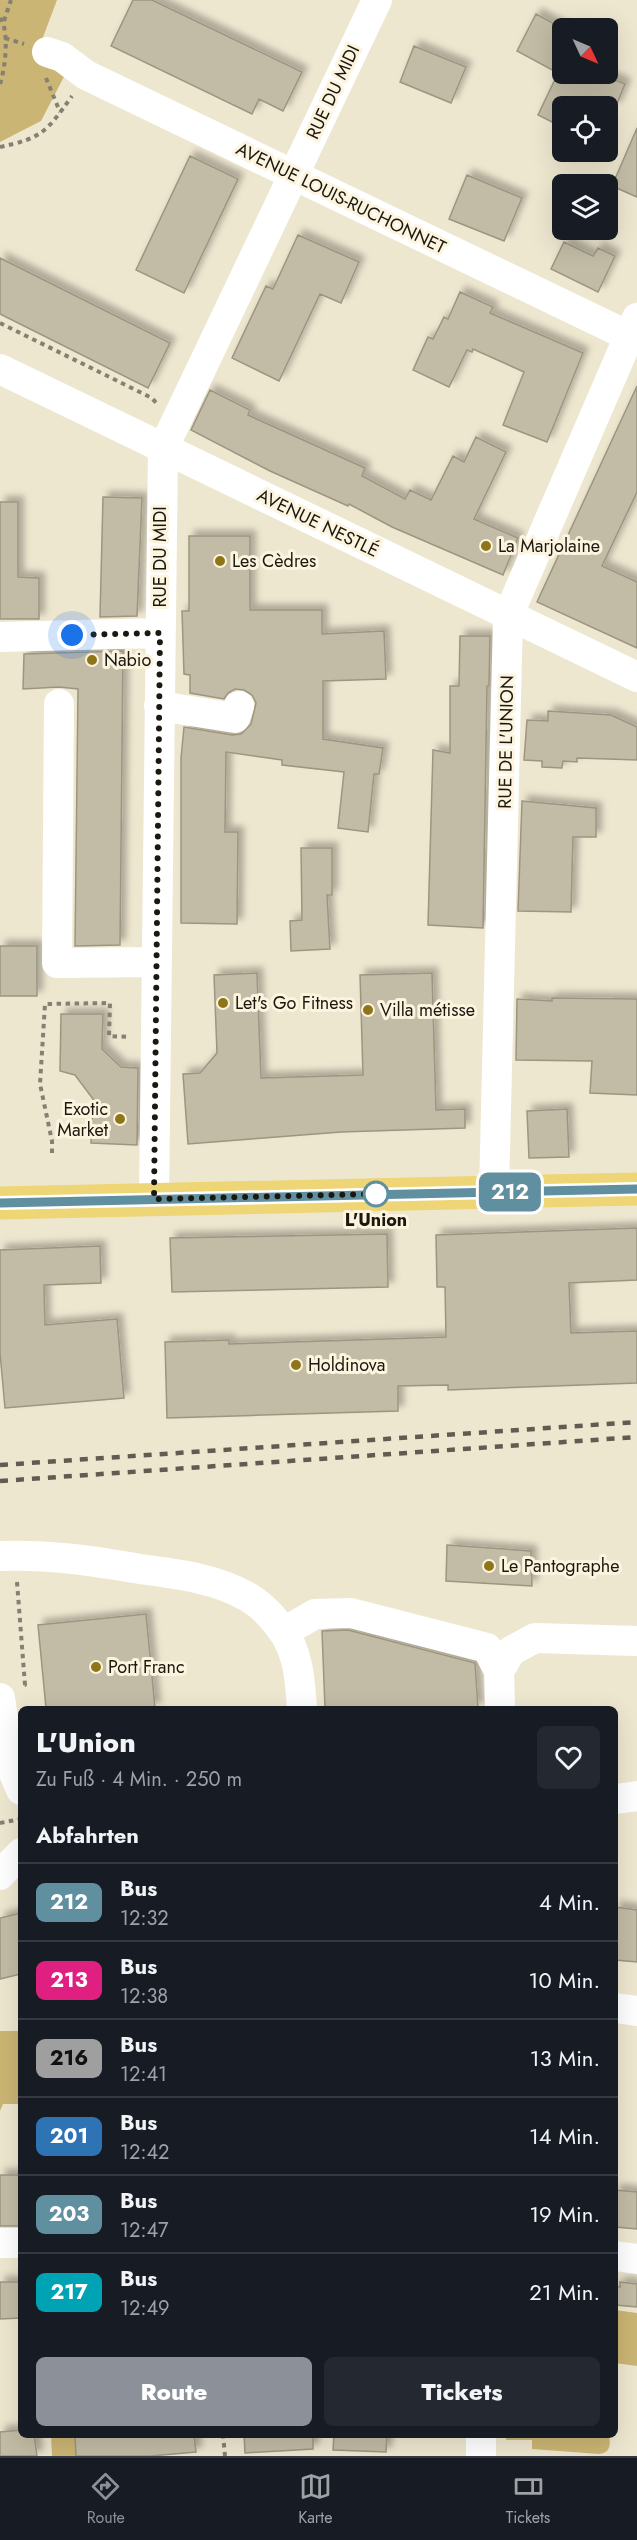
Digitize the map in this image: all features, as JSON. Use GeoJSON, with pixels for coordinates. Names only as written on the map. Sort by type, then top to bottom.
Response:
{"type":"FeatureCollection","features":[{"type":"Feature","properties":{"kind":"main road"},"geometry":{"type":"LineString","coordinates":[[0,1203],[637,1189]]}},
{"type":"Feature","properties":{"kind":"street","name":"RUE DU MIDI"},"geometry":{"type":"LineString","coordinates":[[154,1199],[163,448],[377,0]]}},
{"type":"Feature","properties":{"kind":"street","name":"AVENUE LOUIS-RUCHONNET"},"geometry":{"type":"LineString","coordinates":[[47,52],[62,57],[86,75],[294,176],[634,332]]}},
{"type":"Feature","properties":{"kind":"street","name":"RUE DE L'UNION"},"geometry":{"type":"LineString","coordinates":[[494,1192],[508,616],[634,332]]}},
{"type":"Feature","properties":{"kind":"street","name":"AVENUE NESTLÉ"},"geometry":{"type":"LineString","coordinates":[[0,369],[637,677]]}},
{"type":"Feature","properties":{"kind":"street"},"geometry":{"type":"LineString","coordinates":[[3,637],[160,633]]}},
{"type":"Feature","properties":{"kind":"street"},"geometry":{"type":"LineString","coordinates":[[59,704],[57,963],[157,962]]}},
{"type":"Feature","properties":{"kind":"street"},"geometry":{"type":"LineString","coordinates":[[159,706],[236,718],[239,705]]}},
{"type":"Feature","properties":{"kind":"street"},"geometry":{"type":"LineString","coordinates":[[0,1556],[59,1557],[185,1576],[229,1588],[245,1596],[270,1615],[284,1632],[296,1657],[302,1706]]}},
{"type":"Feature","properties":{"kind":"street"},"geometry":{"type":"LineString","coordinates":[[284,1632],[315,1614],[351,1613],[487,1648],[499,1671],[500,1706]]}},
{"type":"Feature","properties":{"kind":"street"},"geometry":{"type":"LineString","coordinates":[[499,1671],[511,1651],[535,1638],[637,1641]]}},
{"type":"Feature","properties":{"kind":"street"},"geometry":{"type":"LineString","coordinates":[[8,1692],[10,1764],[18,1783]]}},
{"type":"Feature","properties":{"kind":"street"},"geometry":{"type":"LineString","coordinates":[[618,1799],[637,1796]]}},
{"type":"Feature","properties":{"kind":"street"},"geometry":{"type":"LineString","coordinates":[[0,1875],[18,1856]]}},
{"type":"Feature","properties":{"kind":"street"},"geometry":{"type":"LineString","coordinates":[[618,2008],[637,2011]]}},
{"type":"Feature","properties":{"kind":"street"},"geometry":{"type":"LineString","coordinates":[[0,2243],[18,2243]]}},
{"type":"Feature","properties":{"kind":"street"},"geometry":{"type":"LineString","coordinates":[[618,2256],[637,2259]]}},
{"type":"Feature","properties":{"kind":"street"},"geometry":{"type":"LineString","coordinates":[[481,2438],[481,2456]]}},
{"type":"Feature","properties":{"kind":"path"},"geometry":{"type":"LineString","coordinates":[[0,84],[5,61],[2,20],[11,0]]}},
{"type":"Feature","properties":{"kind":"path"},"geometry":{"type":"LineString","coordinates":[[0,147],[29,141],[49,127],[86,75]]}},
{"type":"Feature","properties":{"kind":"path"},"geometry":{"type":"LineString","coordinates":[[0,323],[152,398],[159,406]]}},
{"type":"Feature","properties":{"kind":"path"},"geometry":{"type":"LineString","coordinates":[[52,1153],[52,1141],[40,1084],[45,1004],[110,1003],[110,1036],[156,1039]]}},
{"type":"Feature","properties":{"kind":"path"},"geometry":{"type":"LineString","coordinates":[[8,1692],[25,1685],[17,1607]]}},
{"type":"Feature","properties":{"kind":"path"},"geometry":{"type":"LineString","coordinates":[[0,1823],[18,1820]]}},
{"type":"Feature","properties":{"kind":"path"},"geometry":{"type":"LineString","coordinates":[[223,2438],[225,2456]]}},
{"type":"Feature","properties":{"kind":"shaded area"},"geometry":{"type":"Polygon","coordinates":[[[0,0],[57,0],[37,53],[68,69],[41,121],[0,142],[0,0]]]}},
{"type":"Feature","properties":{"kind":"shaded area"},"geometry":{"type":"Polygon","coordinates":[[[0,2031],[18,2031],[18,2104],[3,2104],[0,2111],[0,2031]]]}},
{"type":"Feature","properties":{"kind":"shaded area"},"geometry":{"type":"Polygon","coordinates":[[[618,2310],[637,2313],[637,2366],[618,2363],[618,2310]]]}},
{"type":"Feature","properties":{"kind":"shaded area"},"geometry":{"type":"Polygon","coordinates":[[[51,2438],[75,2438],[76,2456],[52,2456],[51,2438]]]}},
{"type":"Feature","properties":{"kind":"shaded area"},"geometry":{"type":"Polygon","coordinates":[[[506,2438],[609,2438],[610,2445],[608,2450],[599,2454],[532,2449],[532,2440],[506,2440],[506,2438]]]}},
{"type":"Feature","properties":{"kind":"building"},"geometry":{"type":"Polygon","coordinates":[[[133,0],[152,0],[302,72],[283,111],[259,99],[252,114],[111,46],[133,0]]]}},
{"type":"Feature","properties":{"kind":"building"},"geometry":{"type":"Polygon","coordinates":[[[536,14],[552,23],[552,70],[517,51],[536,14]]]}},
{"type":"Feature","properties":{"kind":"building"},"geometry":{"type":"Polygon","coordinates":[[[414,46],[466,67],[451,103],[400,82],[414,46]]]}},
{"type":"Feature","properties":{"kind":"building"},"geometry":{"type":"Polygon","coordinates":[[[618,81],[625,84],[618,101],[618,96],[552,96],[552,122],[538,115],[553,84],[618,84],[618,81]]]}},
{"type":"Feature","properties":{"kind":"building"},"geometry":{"type":"Polygon","coordinates":[[[637,128],[637,197],[618,189],[617,174],[637,128]]]}},
{"type":"Feature","properties":{"kind":"building"},"geometry":{"type":"Polygon","coordinates":[[[190,156],[238,179],[184,293],[136,270],[190,156]]]}},
{"type":"Feature","properties":{"kind":"building"},"geometry":{"type":"Polygon","coordinates":[[[467,175],[522,198],[504,241],[449,219],[467,175]]]}},
{"type":"Feature","properties":{"kind":"building"},"geometry":{"type":"Polygon","coordinates":[[[298,235],[359,262],[341,303],[320,294],[279,381],[232,358],[266,286],[273,289],[298,235]]]}},
{"type":"Feature","properties":{"kind":"building"},"geometry":{"type":"Polygon","coordinates":[[[564,242],[593,256],[598,248],[615,256],[598,292],[551,269],[564,242]]]}},
{"type":"Feature","properties":{"kind":"building"},"geometry":{"type":"Polygon","coordinates":[[[0,258],[170,343],[148,388],[0,314],[0,258]]]}},
{"type":"Feature","properties":{"kind":"building"},"geometry":{"type":"Polygon","coordinates":[[[460,292],[493,307],[490,313],[583,353],[547,442],[503,425],[524,372],[473,349],[472,352],[467,350],[449,387],[413,370],[428,337],[433,339],[444,317],[448,319],[460,292]]]}},
{"type":"Feature","properties":{"kind":"building"},"geometry":{"type":"Polygon","coordinates":[[[637,386],[637,492],[602,566],[637,582],[637,648],[537,602],[637,386]]]}},
{"type":"Feature","properties":{"kind":"building"},"geometry":{"type":"Polygon","coordinates":[[[210,390],[250,410],[248,415],[365,468],[362,476],[405,499],[410,490],[431,500],[453,456],[464,462],[476,437],[506,452],[474,519],[518,538],[503,575],[392,527],[349,504],[348,506],[270,471],[191,430],[210,390]]]}},
{"type":"Feature","properties":{"kind":"building"},"geometry":{"type":"Polygon","coordinates":[[[103,497],[142,498],[137,616],[100,617],[103,497]]]}},
{"type":"Feature","properties":{"kind":"building"},"geometry":{"type":"Polygon","coordinates":[[[0,502],[18,502],[18,577],[39,578],[39,619],[0,619],[0,502]]]}},
{"type":"Feature","properties":{"kind":"building"},"geometry":{"type":"Polygon","coordinates":[[[189,536],[250,536],[250,610],[322,610],[322,634],[384,631],[386,679],[323,681],[323,739],[383,748],[379,774],[374,774],[368,832],[338,828],[344,772],[282,765],[282,760],[226,752],[225,832],[238,832],[237,924],[181,923],[181,758],[184,727],[232,735],[241,734],[251,724],[256,703],[252,695],[244,690],[235,689],[224,699],[190,693],[190,675],[184,674],[182,611],[189,611],[189,536]]]}},
{"type":"Feature","properties":{"kind":"building"},"geometry":{"type":"Polygon","coordinates":[[[460,636],[490,636],[489,686],[487,686],[483,928],[428,925],[433,750],[450,753],[450,686],[459,686],[460,636]]]}},
{"type":"Feature","properties":{"kind":"building"},"geometry":{"type":"Polygon","coordinates":[[[123,651],[120,945],[75,946],[78,689],[59,687],[23,689],[24,654],[123,651]]]}},
{"type":"Feature","properties":{"kind":"building"},"geometry":{"type":"Polygon","coordinates":[[[548,711],[611,715],[637,727],[637,760],[577,758],[577,762],[563,761],[562,768],[542,767],[542,761],[524,760],[527,720],[548,721],[548,711]]]}},
{"type":"Feature","properties":{"kind":"building"},"geometry":{"type":"Polygon","coordinates":[[[522,801],[596,808],[596,837],[573,837],[571,912],[518,911],[522,801]]]}},
{"type":"Feature","properties":{"kind":"building"},"geometry":{"type":"Polygon","coordinates":[[[301,848],[332,848],[332,895],[327,895],[330,949],[291,951],[290,921],[302,920],[301,848]]]}},
{"type":"Feature","properties":{"kind":"building"},"geometry":{"type":"Polygon","coordinates":[[[0,946],[37,946],[37,996],[0,996],[0,946]]]}},
{"type":"Feature","properties":{"kind":"building"},"geometry":{"type":"Polygon","coordinates":[[[257,973],[261,1078],[363,1075],[360,975],[432,973],[436,1110],[465,1109],[465,1128],[341,1132],[188,1144],[183,1074],[200,1073],[217,1053],[214,975],[257,973]]]}},
{"type":"Feature","properties":{"kind":"building"},"geometry":{"type":"Polygon","coordinates":[[[552,998],[637,999],[637,1095],[590,1093],[592,1061],[516,1060],[517,999],[552,1001],[552,998]]]}},
{"type":"Feature","properties":{"kind":"building"},"geometry":{"type":"Polygon","coordinates":[[[61,1014],[103,1014],[102,1049],[121,1067],[138,1068],[137,1145],[91,1143],[93,1099],[75,1075],[60,1071],[61,1014]]]}},
{"type":"Feature","properties":{"kind":"building"},"geometry":{"type":"Polygon","coordinates":[[[567,1109],[569,1157],[529,1158],[527,1111],[567,1109]]]}},
{"type":"Feature","properties":{"kind":"building"},"geometry":{"type":"Polygon","coordinates":[[[637,1228],[637,1280],[569,1283],[571,1333],[637,1331],[637,1383],[448,1390],[448,1385],[398,1386],[398,1411],[167,1418],[165,1342],[229,1340],[229,1344],[446,1337],[445,1287],[437,1287],[436,1235],[637,1228]]]}},
{"type":"Feature","properties":{"kind":"building"},"geometry":{"type":"Polygon","coordinates":[[[387,1234],[388,1287],[172,1292],[170,1238],[387,1234]]]}},
{"type":"Feature","properties":{"kind":"building"},"geometry":{"type":"Polygon","coordinates":[[[100,1246],[101,1283],[44,1285],[45,1325],[117,1319],[124,1398],[5,1408],[0,1353],[0,1250],[100,1246]]]}},
{"type":"Feature","properties":{"kind":"building","name":"Le Pantographe"},"geometry":{"type":"Polygon","coordinates":[[[447,1545],[531,1551],[532,1586],[446,1581],[447,1545]]]}},
{"type":"Feature","properties":{"kind":"building","name":"Port Franc"},"geometry":{"type":"Polygon","coordinates":[[[146,1614],[155,1706],[46,1706],[38,1625],[146,1614]]]}},
{"type":"Feature","properties":{"kind":"building"},"geometry":{"type":"Polygon","coordinates":[[[348,1630],[475,1663],[478,1706],[325,1706],[322,1631],[348,1630]]]}},
{"type":"Feature","properties":{"kind":"building"},"geometry":{"type":"Polygon","coordinates":[[[618,1907],[637,1910],[637,1962],[618,1960],[618,1907]]]}},
{"type":"Feature","properties":{"kind":"building"},"geometry":{"type":"Polygon","coordinates":[[[18,1914],[18,1975],[0,1979],[0,1918],[18,1914]]]}},
{"type":"Feature","properties":{"kind":"building"},"geometry":{"type":"Polygon","coordinates":[[[0,2175],[18,2175],[18,2226],[0,2226],[0,2175]]]}},
{"type":"Feature","properties":{"kind":"building"},"geometry":{"type":"Polygon","coordinates":[[[618,2190],[637,2192],[637,2229],[618,2227],[618,2190]]]}},
{"type":"Feature","properties":{"kind":"building"},"geometry":{"type":"Polygon","coordinates":[[[0,2282],[18,2282],[18,2318],[0,2319],[0,2282]]]}},
{"type":"Feature","properties":{"kind":"building"},"geometry":{"type":"Polygon","coordinates":[[[620,2282],[637,2284],[637,2307],[618,2305],[618,2287],[620,2287],[620,2282]]]}},
{"type":"Feature","properties":{"kind":"building"},"geometry":{"type":"Polygon","coordinates":[[[18,2430],[18,2438],[35,2438],[37,2456],[0,2456],[0,2432],[18,2430]]]}},
{"type":"Feature","properties":{"kind":"building"},"geometry":{"type":"Polygon","coordinates":[[[75,2438],[194,2438],[196,2452],[151,2456],[76,2456],[75,2438]]]}},
{"type":"Feature","properties":{"kind":"building"},"geometry":{"type":"Polygon","coordinates":[[[244,2438],[313,2438],[313,2449],[245,2453],[244,2438]]]}},
{"type":"Feature","properties":{"kind":"building"},"geometry":{"type":"Polygon","coordinates":[[[334,2438],[387,2438],[386,2452],[333,2450],[334,2438]]]}},
{"type":"Feature","properties":{"kind":"railway"},"geometry":{"type":"LineString","coordinates":[[0,1465],[637,1422]]}},
{"type":"Feature","properties":{"kind":"railway"},"geometry":{"type":"LineString","coordinates":[[0,1481],[637,1437]]}},
{"type":"Feature","properties":{"kind":"bus line","name":"212"},"geometry":{"type":"LineString","coordinates":[[0,1203],[637,1189]]}},
{"type":"Feature","properties":{"kind":"place","name":"La Marjolaine"},"geometry":{"type":"Point","coordinates":[486,546]}},
{"type":"Feature","properties":{"kind":"place","name":"Les Cèdres"},"geometry":{"type":"Point","coordinates":[220,561]}},
{"type":"Feature","properties":{"kind":"place","name":"Nabio"},"geometry":{"type":"Point","coordinates":[92,660]}},
{"type":"Feature","properties":{"kind":"place","name":"Let's Go Fitness"},"geometry":{"type":"Point","coordinates":[223,1003]}},
{"type":"Feature","properties":{"kind":"place","name":"Villa métisse"},"geometry":{"type":"Point","coordinates":[368,1010]}},
{"type":"Feature","properties":{"kind":"place","name":"Exotic Market"},"geometry":{"type":"Point","coordinates":[120,1119]}},
{"type":"Feature","properties":{"kind":"place","name":"L'Union"},"geometry":{"type":"Point","coordinates":[376,1194]}},
{"type":"Feature","properties":{"kind":"place","name":"Holdinova"},"geometry":{"type":"Point","coordinates":[296,1365]}},
{"type":"Feature","properties":{"kind":"place","name":"Le Pantographe"},"geometry":{"type":"Point","coordinates":[489,1566]}},
{"type":"Feature","properties":{"kind":"place","name":"Port Franc"},"geometry":{"type":"Point","coordinates":[96,1667]}},
{"type":"Feature","properties":{"kind":"route"},"geometry":{"type":"LineString","coordinates":[[72,635],[160,633],[154,1199],[376,1194]]}}]}
